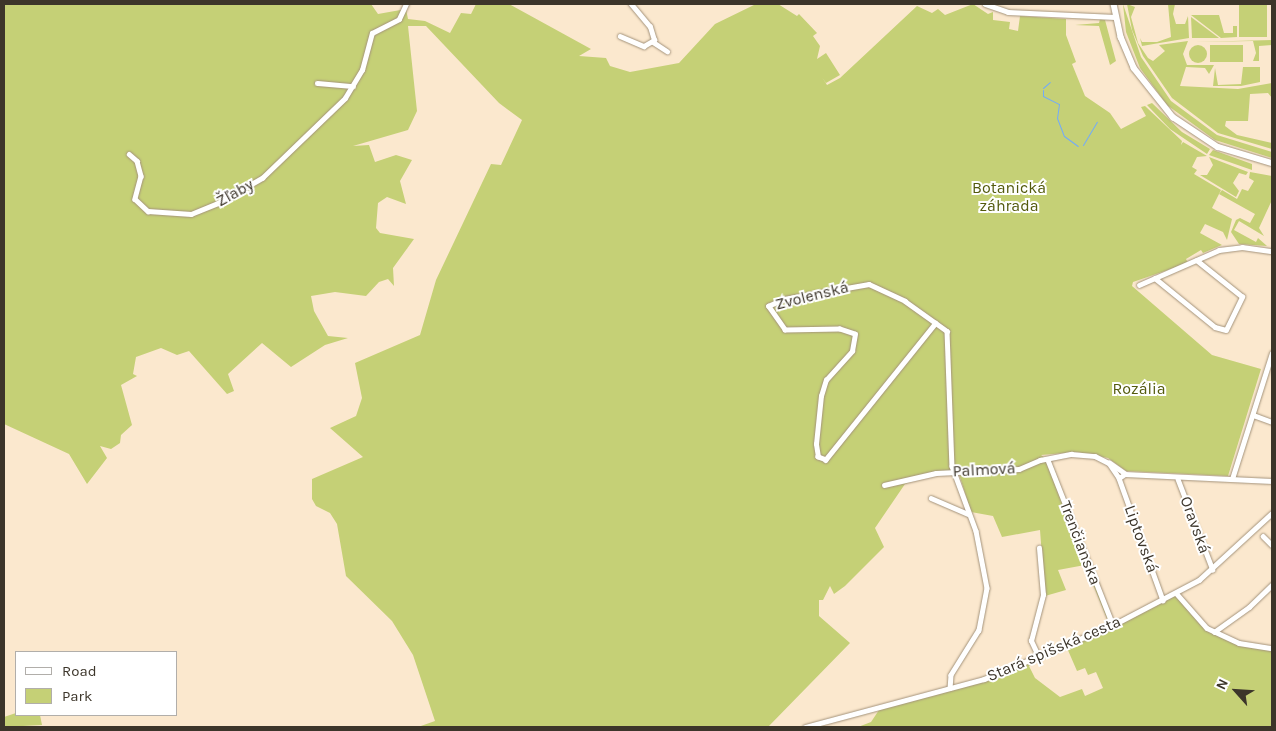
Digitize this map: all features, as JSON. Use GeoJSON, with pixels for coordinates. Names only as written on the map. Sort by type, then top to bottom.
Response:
{"type":"FeatureCollection","features":[{"type":"Feature","properties":{"kind":"street","name":"Žľaby"},"geometry":{"type":"LineString","coordinates":[[129,154],[140,170],[141,185],[135,197],[141,206],[155,214],[191,214],[262,178],[353,86],[372,33],[399,19],[406,4]]}},
{"type":"Feature","properties":{"kind":"street"},"geometry":{"type":"LineString","coordinates":[[631,4],[654,34],[653,42]]}},
{"type":"Feature","properties":{"kind":"street"},"geometry":{"type":"LineString","coordinates":[[985,4],[1000,10],[1115,17]]}},
{"type":"Feature","properties":{"kind":"street"},"geometry":{"type":"LineString","coordinates":[[1000,4],[1000,10]]}},
{"type":"Feature","properties":{"kind":"street"},"geometry":{"type":"LineString","coordinates":[[1114,4],[1115,17],[1134,68],[1172,117],[1218,147],[1272,163]]}},
{"type":"Feature","properties":{"kind":"street"},"geometry":{"type":"LineString","coordinates":[[620,36],[644,46],[653,42]]}},
{"type":"Feature","properties":{"kind":"street"},"geometry":{"type":"LineString","coordinates":[[653,42],[666,50]]}},
{"type":"Feature","properties":{"kind":"street"},"geometry":{"type":"LineString","coordinates":[[317,83],[353,86]]}},
{"type":"Feature","properties":{"kind":"street"},"geometry":{"type":"LineString","coordinates":[[1139,285],[1227,248],[1272,251]]}},
{"type":"Feature","properties":{"kind":"street"},"geometry":{"type":"LineString","coordinates":[[1155,278],[1215,327],[1226,330],[1242,297],[1197,261]]}},
{"type":"Feature","properties":{"kind":"street","name":"Zvolenská"},"geometry":{"type":"LineString","coordinates":[[936,323],[864,408],[828,459],[818,457],[815,429],[821,396],[826,380],[852,351],[855,334],[840,329],[785,330],[768,306],[784,299],[869,284],[885,289],[936,323],[948,334],[952,472],[978,538],[986,598],[979,630],[950,678],[950,688]]}},
{"type":"Feature","properties":{"kind":"street"},"geometry":{"type":"LineString","coordinates":[[1232,480],[1270,365],[1272,352]]}},
{"type":"Feature","properties":{"kind":"street"},"geometry":{"type":"LineString","coordinates":[[1253,415],[1272,422]]}},
{"type":"Feature","properties":{"kind":"street","name":"Palmová"},"geometry":{"type":"LineString","coordinates":[[884,484],[952,472],[1019,469],[1048,460],[1082,454],[1109,463],[1125,474],[1178,479],[1272,481]]}},
{"type":"Feature","properties":{"kind":"street","name":"Trenčianska"},"geometry":{"type":"LineString","coordinates":[[1048,460],[1113,625]]}},
{"type":"Feature","properties":{"kind":"street"},"geometry":{"type":"LineString","coordinates":[[1109,463],[1119,478],[1125,474]]}},
{"type":"Feature","properties":{"kind":"street","name":"Liptovská"},"geometry":{"type":"LineString","coordinates":[[1119,478],[1163,600]]}},
{"type":"Feature","properties":{"kind":"street","name":"Oravská"},"geometry":{"type":"LineString","coordinates":[[1178,479],[1213,570]]}},
{"type":"Feature","properties":{"kind":"street"},"geometry":{"type":"LineString","coordinates":[[931,498],[968,514]]}},
{"type":"Feature","properties":{"kind":"street","name":"Stará spišská cesta"},"geometry":{"type":"LineString","coordinates":[[805,727],[950,688],[1039,658],[1113,625],[1176,594],[1213,570],[1272,513]]}},
{"type":"Feature","properties":{"kind":"street"},"geometry":{"type":"LineString","coordinates":[[1263,536],[1272,544]]}},
{"type":"Feature","properties":{"kind":"street"},"geometry":{"type":"LineString","coordinates":[[1039,548],[1043,595],[1030,641],[1039,658]]}},
{"type":"Feature","properties":{"kind":"street"},"geometry":{"type":"LineString","coordinates":[[1214,632],[1272,585]]}},
{"type":"Feature","properties":{"kind":"street"},"geometry":{"type":"LineString","coordinates":[[1176,594],[1197,621],[1214,632],[1245,645],[1272,648]]}},
{"type":"Feature","properties":{"kind":"green space"},"geometry":{"type":"Polygon","coordinates":[[[4,4],[371,4],[378,14],[406,9],[408,19],[425,21],[450,33],[461,13],[471,14],[476,4],[509,4],[591,49],[579,56],[606,58],[610,66],[630,72],[679,63],[715,24],[756,4],[778,4],[797,16],[799,14],[817,33],[813,36],[820,46],[817,59],[826,53],[840,75],[826,83],[822,77],[827,85],[840,78],[917,6],[932,13],[938,9],[945,15],[973,4],[988,14],[993,12],[993,20],[1010,22],[1009,29],[1018,31],[1020,16],[1066,19],[1066,35],[1076,62],[1072,64],[1085,96],[1110,113],[1121,129],[1146,116],[1141,107],[1145,106],[1182,141],[1181,145],[1183,142],[1207,156],[1197,157],[1192,167],[1197,170],[1194,174],[1221,190],[1212,208],[1232,219],[1227,240],[1223,232],[1205,224],[1200,233],[1222,245],[1203,253],[1201,250],[1186,259],[1188,263],[1133,282],[1132,286],[1212,355],[1261,369],[1228,476],[1126,471],[1108,458],[1077,452],[1041,455],[1048,460],[1113,625],[1177,594],[1202,625],[1232,640],[1272,648],[1272,727],[858,727],[871,722],[881,707],[969,683],[1110,626],[1085,565],[1058,570],[1066,590],[1045,596],[1040,530],[1002,537],[993,516],[971,512],[959,474],[931,475],[905,484],[875,528],[884,547],[845,586],[834,594],[830,586],[823,600],[819,600],[819,616],[850,643],[768,727],[418,727],[435,721],[413,655],[392,621],[346,576],[337,524],[330,513],[316,506],[312,499],[312,479],[363,457],[330,428],[356,416],[362,398],[355,363],[420,335],[436,280],[491,164],[501,165],[522,120],[499,103],[426,26],[408,26],[417,111],[408,130],[353,146],[369,145],[375,162],[396,155],[412,160],[400,181],[406,204],[387,197],[378,203],[376,228],[380,233],[414,239],[393,268],[394,286],[388,279],[379,282],[366,296],[335,292],[311,296],[314,311],[328,336],[348,338],[325,345],[291,367],[262,343],[228,374],[234,391],[227,394],[189,351],[177,355],[161,348],[136,357],[133,374],[137,376],[121,385],[132,425],[121,435],[120,443],[111,449],[100,446],[107,458],[87,484],[69,454],[4,424],[4,4]],[[1067,648],[1029,666],[1035,678],[1060,697],[1082,689],[1085,696],[1103,688],[1096,672],[1088,675],[1085,668],[1077,671],[1067,648]]]}},
{"type":"Feature","properties":{"kind":"green space"},"geometry":{"type":"Polygon","coordinates":[[[1123,4],[1141,57],[1171,101],[1217,135],[1272,152],[1272,158],[1215,140],[1167,105],[1140,68],[1126,32],[1123,4]]]}},
{"type":"Feature","properties":{"kind":"green space"},"geometry":{"type":"Polygon","coordinates":[[[1127,4],[1135,7],[1131,17],[1138,43],[1148,58],[1153,61],[1165,51],[1159,45],[1188,41],[1183,54],[1187,65],[1214,65],[1209,74],[1205,68],[1186,67],[1180,86],[1238,89],[1272,83],[1272,98],[1268,93],[1250,94],[1248,121],[1226,121],[1225,126],[1237,135],[1272,143],[1272,149],[1218,133],[1172,98],[1143,56],[1132,30],[1127,4]]]}},
{"type":"Feature","properties":{"kind":"green space"},"geometry":{"type":"Polygon","coordinates":[[[1168,4],[1175,4],[1173,14],[1176,24],[1185,24],[1188,16],[1189,38],[1142,46],[1140,38],[1142,42],[1157,42],[1171,37],[1168,4]]]}},
{"type":"Feature","properties":{"kind":"green space"},"geometry":{"type":"Polygon","coordinates":[[[1239,4],[1267,4],[1267,37],[1239,37],[1239,4]]]}},
{"type":"Feature","properties":{"kind":"green space"},"geometry":{"type":"Polygon","coordinates":[[[1191,15],[1219,15],[1224,33],[1233,33],[1233,26],[1237,26],[1237,37],[1221,38],[1191,15]]]}},
{"type":"Feature","properties":{"kind":"green space"},"geometry":{"type":"Polygon","coordinates":[[[1191,17],[1219,38],[1192,38],[1191,17]]]}},
{"type":"Feature","properties":{"kind":"green space"},"geometry":{"type":"Polygon","coordinates":[[[1100,19],[1105,20],[1116,61],[1110,65],[1099,26],[1075,25],[1099,23],[1100,19]]]}},
{"type":"Feature","properties":{"kind":"green space"},"geometry":{"type":"Polygon","coordinates":[[[1272,40],[1272,45],[1259,46],[1259,61],[1253,61],[1256,53],[1253,41],[1194,42],[1272,40]]]}},
{"type":"Feature","properties":{"kind":"green space"},"geometry":{"type":"Polygon","coordinates":[[[1198,45],[1204,48],[1207,54],[1204,60],[1198,63],[1192,60],[1189,54],[1192,48],[1198,45]]]}},
{"type":"Feature","properties":{"kind":"green space"},"geometry":{"type":"Polygon","coordinates":[[[1210,45],[1243,45],[1243,62],[1210,62],[1210,45]]]}},
{"type":"Feature","properties":{"kind":"green space"},"geometry":{"type":"Polygon","coordinates":[[[1243,67],[1260,67],[1260,82],[1241,86],[1213,86],[1215,68],[1218,85],[1241,84],[1243,67]]]}},
{"type":"Feature","properties":{"kind":"green space"},"geometry":{"type":"Polygon","coordinates":[[[1152,103],[1182,132],[1210,149],[1207,154],[1170,129],[1147,105],[1152,103]]]}},
{"type":"Feature","properties":{"kind":"green space"},"geometry":{"type":"Polygon","coordinates":[[[1213,150],[1252,164],[1252,170],[1209,155],[1213,150]]]}},
{"type":"Feature","properties":{"kind":"green space"},"geometry":{"type":"Polygon","coordinates":[[[1209,157],[1248,172],[1246,175],[1239,173],[1233,183],[1239,191],[1236,197],[1200,175],[1207,175],[1213,165],[1209,157]]]}},
{"type":"Feature","properties":{"kind":"green space"},"geometry":{"type":"Polygon","coordinates":[[[1250,172],[1272,176],[1272,200],[1259,228],[1264,236],[1239,221],[1234,230],[1256,242],[1258,238],[1267,246],[1239,244],[1231,232],[1236,220],[1240,218],[1250,223],[1255,214],[1219,194],[1222,190],[1237,199],[1242,189],[1248,191],[1254,181],[1249,178],[1250,172]]]}},
{"type":"Feature","properties":{"kind":"green space"},"geometry":{"type":"Polygon","coordinates":[[[15,713],[15,716],[40,716],[42,725],[4,727],[4,717],[15,713]]]}},
{"type":"Feature","properties":{"kind":"waterway"},"geometry":{"type":"LineString","coordinates":[[1043,88],[1050,82]]}},
{"type":"Feature","properties":{"kind":"waterway"},"geometry":{"type":"LineString","coordinates":[[1043,90],[1043,96],[1059,104],[1057,118],[1064,136],[1078,146]]}},
{"type":"Feature","properties":{"kind":"waterway"},"geometry":{"type":"LineString","coordinates":[[1083,145],[1097,122]]}},
{"type":"Feature","properties":{"kind":"park label","name":"Botanická záhrada"},"geometry":{"type":"Point","coordinates":[1009,197]}},
{"type":"Feature","properties":{"kind":"park label","name":"Rozália"},"geometry":{"type":"Point","coordinates":[1139,389]}}]}
